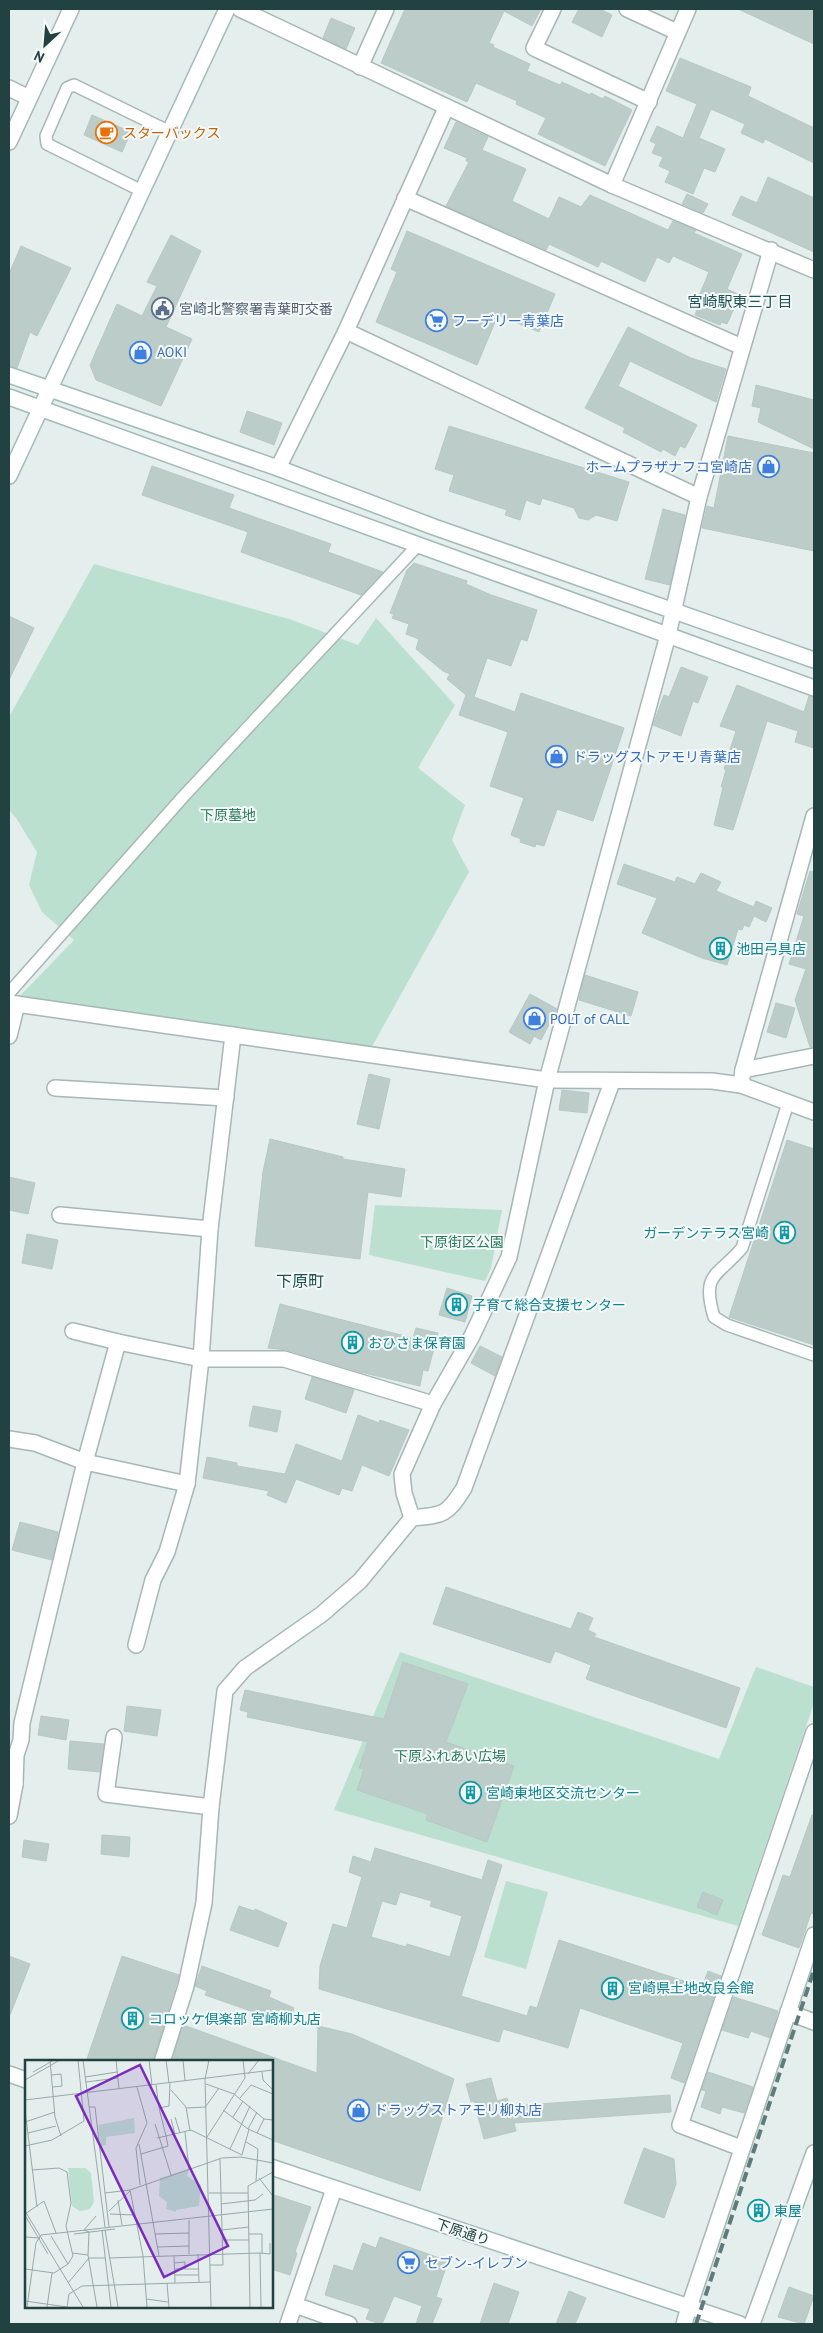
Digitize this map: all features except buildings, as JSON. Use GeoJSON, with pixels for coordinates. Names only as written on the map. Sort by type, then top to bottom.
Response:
{"type":"FeatureCollection","features":[{"type":"Feature","properties":{"kind":"street"},"geometry":{"type":"LineString","coordinates":[[9,142],[71,9]]}},
{"type":"Feature","properties":{"kind":"street"},"geometry":{"type":"LineString","coordinates":[[9,476],[227,9]]}},
{"type":"Feature","properties":{"kind":"street"},"geometry":{"type":"LineString","coordinates":[[240,9],[612,185],[771,250],[814,270]]}},
{"type":"Feature","properties":{"kind":"street"},"geometry":{"type":"LineString","coordinates":[[360,67],[386,9]]}},
{"type":"Feature","properties":{"kind":"street"},"geometry":{"type":"LineString","coordinates":[[553,9],[534,48],[649,102]]}},
{"type":"Feature","properties":{"kind":"street"},"geometry":{"type":"LineString","coordinates":[[627,9],[678,32]]}},
{"type":"Feature","properties":{"kind":"street"},"geometry":{"type":"LineString","coordinates":[[612,185],[688,9]]}},
{"type":"Feature","properties":{"kind":"street"},"geometry":{"type":"LineString","coordinates":[[9,88],[29,98]]}},
{"type":"Feature","properties":{"kind":"street"},"geometry":{"type":"LineString","coordinates":[[278,468],[346,331],[446,108]]}},
{"type":"Feature","properties":{"kind":"street"},"geometry":{"type":"LineString","coordinates":[[405,198],[742,347]]}},
{"type":"Feature","properties":{"kind":"street"},"geometry":{"type":"LineString","coordinates":[[412,1518],[404,1493],[402,1474],[433,1404],[472,1336],[509,1257],[547,1080],[668,635],[699,497],[771,250]]}},
{"type":"Feature","properties":{"kind":"street"},"geometry":{"type":"LineString","coordinates":[[346,331],[699,497]]}},
{"type":"Feature","properties":{"kind":"street"},"geometry":{"type":"LineString","coordinates":[[9,374],[278,468],[434,527],[814,660]]}},
{"type":"Feature","properties":{"kind":"street"},"geometry":{"type":"LineString","coordinates":[[9,397],[814,688]]}},
{"type":"Feature","properties":{"kind":"street"},"geometry":{"type":"LineString","coordinates":[[741,1086],[743,1070],[814,816]]}},
{"type":"Feature","properties":{"kind":"street"},"geometry":{"type":"LineString","coordinates":[[9,1036],[12,1000],[233,1035],[547,1080],[712,1082],[741,1086],[814,1112]]}},
{"type":"Feature","properties":{"kind":"street"},"geometry":{"type":"LineString","coordinates":[[136,1644],[153,1580],[167,1552],[187,1484],[201,1359],[210,1229],[233,1035]]}},
{"type":"Feature","properties":{"kind":"street"},"geometry":{"type":"LineString","coordinates":[[743,1070],[814,1056]]}},
{"type":"Feature","properties":{"kind":"street"},"geometry":{"type":"LineString","coordinates":[[163,2060],[186,1986],[204,1903],[211,1807],[225,1691],[246,1668],[322,1614],[360,1581],[412,1518],[434,1516],[450,1510],[464,1488],[612,1082]]}},
{"type":"Feature","properties":{"kind":"street"},"geometry":{"type":"LineString","coordinates":[[55,1088],[226,1098]]}},
{"type":"Feature","properties":{"kind":"street"},"geometry":{"type":"LineString","coordinates":[[60,1215],[210,1229]]}},
{"type":"Feature","properties":{"kind":"street"},"geometry":{"type":"LineString","coordinates":[[73,1331],[201,1359],[284,1358],[433,1404]]}},
{"type":"Feature","properties":{"kind":"street"},"geometry":{"type":"LineString","coordinates":[[9,1816],[12,1783],[16,1755],[21,1740],[22,1723],[85,1462],[118,1342]]}},
{"type":"Feature","properties":{"kind":"street"},"geometry":{"type":"LineString","coordinates":[[9,1439],[35,1443],[85,1462],[187,1484]]}},
{"type":"Feature","properties":{"kind":"street"},"geometry":{"type":"LineString","coordinates":[[741,2148],[680,2125],[814,1732]]}},
{"type":"Feature","properties":{"kind":"street"},"geometry":{"type":"LineString","coordinates":[[114,1737],[106,1794],[211,1807]]}},
{"type":"Feature","properties":{"kind":"street"},"geometry":{"type":"LineString","coordinates":[[684,2324],[741,2148],[814,1935]]}},
{"type":"Feature","properties":{"kind":"street"},"geometry":{"type":"LineString","coordinates":[[788,2012],[814,2022]]}},
{"type":"Feature","properties":{"kind":"street"},"geometry":{"type":"LineString","coordinates":[[9,2074],[25,2080]]}},
{"type":"Feature","properties":{"kind":"street"},"geometry":{"type":"LineString","coordinates":[[752,2324],[814,2153]]}},
{"type":"Feature","properties":{"kind":"street","name":"下原通り"},"geometry":{"type":"LineString","coordinates":[[272,2167],[740,2324]]}},
{"type":"Feature","properties":{"kind":"street"},"geometry":{"type":"LineString","coordinates":[[288,2324],[334,2189]]}},
{"type":"Feature","properties":{"kind":"street"},"geometry":{"type":"LineString","coordinates":[[294,2305],[349,2324]]}},
{"type":"Feature","properties":{"kind":"lane"},"geometry":{"type":"LineString","coordinates":[[142,192],[47,144],[46,136],[67,88],[74,85],[170,132]]}},
{"type":"Feature","properties":{"kind":"lane"},"geometry":{"type":"LineString","coordinates":[[12,1000],[182,798],[418,545]]}},
{"type":"Feature","properties":{"kind":"lane"},"geometry":{"type":"LineString","coordinates":[[788,1103],[742,1248],[730,1262],[717,1270],[709,1283],[709,1301],[714,1317],[727,1325],[814,1355]]}},
{"type":"Feature","properties":{"kind":"green space","name":"下原墓地"},"geometry":{"type":"Polygon","coordinates":[[[94,564],[292,620],[358,645],[376,618],[455,705],[418,768],[465,805],[452,840],[469,872],[369,1052],[15,1001],[74,940],[42,912],[29,885],[37,852],[9,810],[9,717],[94,564]]]}},
{"type":"Feature","properties":{"kind":"green space","name":"下原街区公園"},"geometry":{"type":"Polygon","coordinates":[[[375,1205],[502,1210],[491,1268],[485,1281],[369,1255],[375,1205]]]}},
{"type":"Feature","properties":{"kind":"green space","name":"下原ふれあい広場"},"geometry":{"type":"Polygon","coordinates":[[[400,1652],[719,1759],[756,1667],[814,1687],[814,1703],[738,1926],[334,1810],[400,1652]]]}},
{"type":"Feature","properties":{"kind":"green space"},"geometry":{"type":"Polygon","coordinates":[[[506,1881],[548,1892],[526,1969],[484,1957],[506,1881]]]}},
{"type":"Feature","properties":{"kind":"railway"},"geometry":{"type":"LineString","coordinates":[[696,2324],[814,1970]]}},
{"type":"Feature","properties":{"kind":"place","name":"スターバックス"},"geometry":{"type":"Point","coordinates":[107,133]}},
{"type":"Feature","properties":{"kind":"place","name":"宮崎北警察署青葉町交番"},"geometry":{"type":"Point","coordinates":[163,309]}},
{"type":"Feature","properties":{"kind":"place","name":"フーデリー青葉店"},"geometry":{"type":"Point","coordinates":[436,321]}},
{"type":"Feature","properties":{"kind":"place","name":"AOKI"},"geometry":{"type":"Point","coordinates":[141,352]}},
{"type":"Feature","properties":{"kind":"place","name":"ホームプラザナフコ宮崎店"},"geometry":{"type":"Point","coordinates":[768,467]}},
{"type":"Feature","properties":{"kind":"place","name":"ドラッグストアモリ青葉店"},"geometry":{"type":"Point","coordinates":[557,757]}},
{"type":"Feature","properties":{"kind":"place","name":"池田弓具店"},"geometry":{"type":"Point","coordinates":[720,949]}},
{"type":"Feature","properties":{"kind":"place","name":"POLT of CALL"},"geometry":{"type":"Point","coordinates":[534,1019]}},
{"type":"Feature","properties":{"kind":"place","name":"ガーデンテラス宮崎"},"geometry":{"type":"Point","coordinates":[785,1233]}},
{"type":"Feature","properties":{"kind":"place","name":"子育て総合支援センター"},"geometry":{"type":"Point","coordinates":[456,1305]}},
{"type":"Feature","properties":{"kind":"place","name":"おひさま保育園"},"geometry":{"type":"Point","coordinates":[352,1343]}},
{"type":"Feature","properties":{"kind":"place","name":"宮崎東地区交流センター"},"geometry":{"type":"Point","coordinates":[470,1793]}},
{"type":"Feature","properties":{"kind":"place","name":"宮崎県土地改良会館"},"geometry":{"type":"Point","coordinates":[612,1988]}},
{"type":"Feature","properties":{"kind":"place","name":"コロッケ倶楽部 宮崎柳丸店"},"geometry":{"type":"Point","coordinates":[133,2019]}},
{"type":"Feature","properties":{"kind":"place","name":"ドラッグストアモリ柳丸店"},"geometry":{"type":"Point","coordinates":[358,2110]}},
{"type":"Feature","properties":{"kind":"place","name":"東屋"},"geometry":{"type":"Point","coordinates":[758,2211]}},
{"type":"Feature","properties":{"kind":"place","name":"セブン-イレブン"},"geometry":{"type":"Point","coordinates":[409,2263]}},
{"type":"Feature","properties":{"kind":"district","name":"宮崎駅東三丁目"},"geometry":{"type":"Point","coordinates":[740,301]}},
{"type":"Feature","properties":{"kind":"district","name":"下原町"},"geometry":{"type":"Point","coordinates":[300,1281]}}]}
